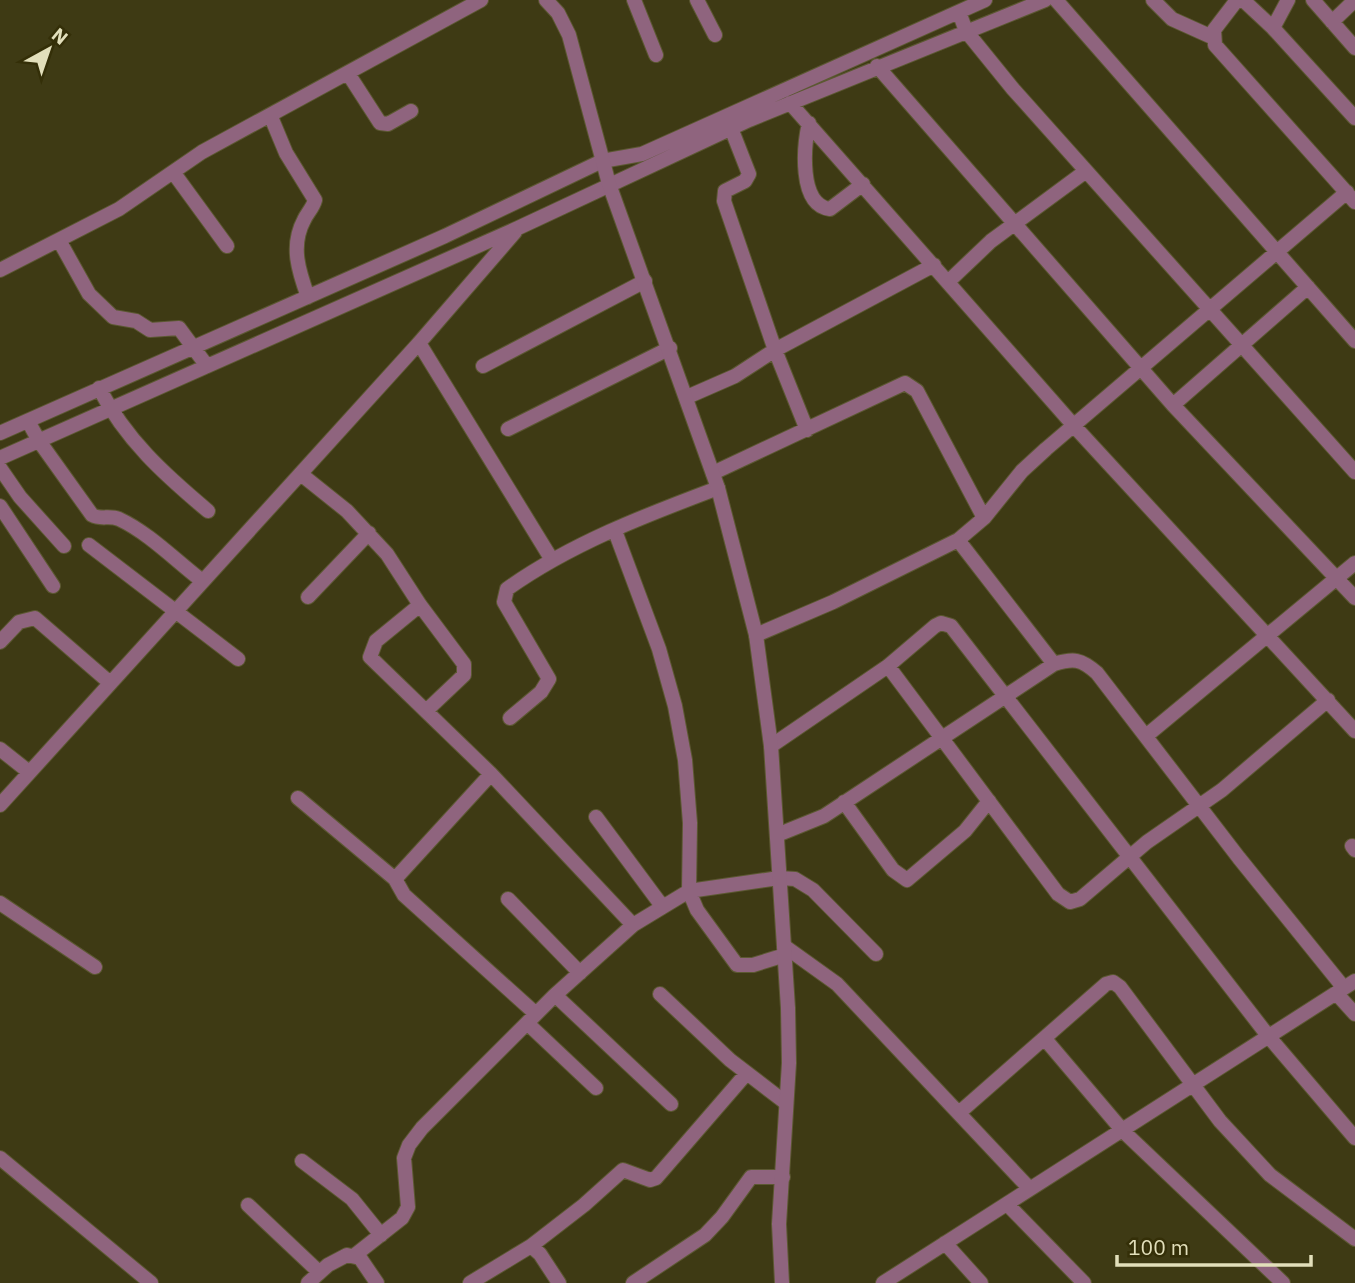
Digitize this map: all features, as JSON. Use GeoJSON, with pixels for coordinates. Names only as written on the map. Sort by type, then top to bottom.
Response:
{"type":"FeatureCollection","features":[{"type":"Feature","properties":{"kind":"street"},"geometry":{"type":"LineString","coordinates":[[0,271],[119,209],[202,152],[349,75],[403,41],[481,0]]}},
{"type":"Feature","properties":{"kind":"street"},"geometry":{"type":"LineString","coordinates":[[546,0],[558,13],[569,35],[609,184],[718,488],[757,635],[771,746],[778,835],[789,1063],[779,1224],[782,1283]]}},
{"type":"Feature","properties":{"kind":"street"},"geometry":{"type":"LineString","coordinates":[[634,0],[656,55]]}},
{"type":"Feature","properties":{"kind":"street"},"geometry":{"type":"LineString","coordinates":[[697,0],[715,34]]}},
{"type":"Feature","properties":{"kind":"street"},"geometry":{"type":"LineString","coordinates":[[0,433],[445,236],[602,161],[642,153],[985,0]]}},
{"type":"Feature","properties":{"kind":"street"},"geometry":{"type":"LineString","coordinates":[[0,458],[518,228],[731,128],[877,66],[1045,0]]}},
{"type":"Feature","properties":{"kind":"street"},"geometry":{"type":"LineString","coordinates":[[1056,0],[1355,341]]}},
{"type":"Feature","properties":{"kind":"street"},"geometry":{"type":"LineString","coordinates":[[757,635],[833,602],[958,540],[984,517],[1022,471],[1278,251],[1351,197],[1223,54],[1212,37],[1172,19],[1153,0]]}},
{"type":"Feature","properties":{"kind":"street"},"geometry":{"type":"LineString","coordinates":[[1212,37],[1237,0]]}},
{"type":"Feature","properties":{"kind":"street"},"geometry":{"type":"LineString","coordinates":[[1243,0],[1273,28],[1355,118]]}},
{"type":"Feature","properties":{"kind":"street"},"geometry":{"type":"LineString","coordinates":[[1273,28],[1288,0]]}},
{"type":"Feature","properties":{"kind":"street"},"geometry":{"type":"LineString","coordinates":[[1312,0],[1355,48]]}},
{"type":"Feature","properties":{"kind":"street"},"geometry":{"type":"LineString","coordinates":[[1332,22],[1355,0]]}},
{"type":"Feature","properties":{"kind":"street"},"geometry":{"type":"LineString","coordinates":[[959,12],[966,31],[1013,89],[1355,471]]}},
{"type":"Feature","properties":{"kind":"street"},"geometry":{"type":"LineString","coordinates":[[877,66],[1173,405],[1355,598]]}},
{"type":"Feature","properties":{"kind":"street"},"geometry":{"type":"LineString","coordinates":[[349,75],[380,123],[388,124],[411,111]]}},
{"type":"Feature","properties":{"kind":"street"},"geometry":{"type":"LineString","coordinates":[[790,103],[1075,427],[1355,731]]}},
{"type":"Feature","properties":{"kind":"street"},"geometry":{"type":"LineString","coordinates":[[271,117],[281,143],[315,201],[299,231],[296,248],[304,323]]}},
{"type":"Feature","properties":{"kind":"street"},"geometry":{"type":"LineString","coordinates":[[809,123],[804,162],[806,178],[820,204],[830,209],[863,184]]}},
{"type":"Feature","properties":{"kind":"street"},"geometry":{"type":"LineString","coordinates":[[731,128],[749,174],[744,181],[725,191],[724,201],[775,350],[807,430]]}},
{"type":"Feature","properties":{"kind":"street"},"geometry":{"type":"LineString","coordinates":[[949,281],[1014,223],[1086,171]]}},
{"type":"Feature","properties":{"kind":"street"},"geometry":{"type":"LineString","coordinates":[[173,172],[227,246]]}},
{"type":"Feature","properties":{"kind":"street"},"geometry":{"type":"LineString","coordinates":[[0,805],[201,580],[302,474],[518,228]]}},
{"type":"Feature","properties":{"kind":"street"},"geometry":{"type":"LineString","coordinates":[[445,236],[455,256]]}},
{"type":"Feature","properties":{"kind":"street"},"geometry":{"type":"LineString","coordinates":[[60,242],[89,293],[113,317],[136,321],[150,330],[179,328],[207,366]]}},
{"type":"Feature","properties":{"kind":"street"},"geometry":{"type":"LineString","coordinates":[[687,397],[735,376],[775,350],[933,265]]}},
{"type":"Feature","properties":{"kind":"street"},"geometry":{"type":"LineString","coordinates":[[482,366],[645,281]]}},
{"type":"Feature","properties":{"kind":"street"},"geometry":{"type":"LineString","coordinates":[[1173,405],[1308,287]]}},
{"type":"Feature","properties":{"kind":"street"},"geometry":{"type":"LineString","coordinates":[[419,343],[552,560]]}},
{"type":"Feature","properties":{"kind":"street"},"geometry":{"type":"LineString","coordinates":[[508,429],[670,348]]}},
{"type":"Feature","properties":{"kind":"street"},"geometry":{"type":"LineString","coordinates":[[158,363],[168,383]]}},
{"type":"Feature","properties":{"kind":"street"},"geometry":{"type":"LineString","coordinates":[[713,473],[898,384],[911,386],[984,517]]}},
{"type":"Feature","properties":{"kind":"street"},"geometry":{"type":"LineString","coordinates":[[99,388],[110,408],[149,461],[208,511]]}},
{"type":"Feature","properties":{"kind":"street"},"geometry":{"type":"LineString","coordinates":[[28,421],[38,440],[92,515],[101,518],[114,517],[128,524],[201,580]]}},
{"type":"Feature","properties":{"kind":"street"},"geometry":{"type":"LineString","coordinates":[[0,468],[20,497],[64,546]]}},
{"type":"Feature","properties":{"kind":"street"},"geometry":{"type":"LineString","coordinates":[[302,474],[369,533],[387,554],[466,670],[460,680],[426,711]]}},
{"type":"Feature","properties":{"kind":"street"},"geometry":{"type":"LineString","coordinates":[[510,718],[541,692],[549,679],[503,596],[507,589],[552,560],[718,488]]}},
{"type":"Feature","properties":{"kind":"street"},"geometry":{"type":"LineString","coordinates":[[0,506],[53,586]]}},
{"type":"Feature","properties":{"kind":"street"},"geometry":{"type":"LineString","coordinates":[[615,531],[659,649],[675,706],[685,760],[690,823],[689,891],[697,910],[737,965],[753,965],[784,950]]}},
{"type":"Feature","properties":{"kind":"street"},"geometry":{"type":"LineString","coordinates":[[308,597],[369,533]]}},
{"type":"Feature","properties":{"kind":"street"},"geometry":{"type":"LineString","coordinates":[[958,540],[1054,664]]}},
{"type":"Feature","properties":{"kind":"street"},"geometry":{"type":"LineString","coordinates":[[89,545],[238,659]]}},
{"type":"Feature","properties":{"kind":"street"},"geometry":{"type":"LineString","coordinates":[[1146,736],[1269,637],[1355,563]]}},
{"type":"Feature","properties":{"kind":"street"},"geometry":{"type":"LineString","coordinates":[[420,605],[376,641],[370,657],[491,774],[633,925]]}},
{"type":"Feature","properties":{"kind":"street"},"geometry":{"type":"LineString","coordinates":[[0,642],[19,622],[35,618],[109,682]]}},
{"type":"Feature","properties":{"kind":"street"},"geometry":{"type":"LineString","coordinates":[[771,746],[888,666],[935,626],[947,623],[1269,1037],[1355,1138]]}},
{"type":"Feature","properties":{"kind":"street"},"geometry":{"type":"LineString","coordinates":[[778,835],[824,816],[1054,664],[1072,659],[1084,662],[1345,987],[1355,1014]]}},
{"type":"Feature","properties":{"kind":"street"},"geometry":{"type":"LineString","coordinates":[[888,666],[1058,894],[1070,902],[1080,899],[1129,857],[1222,790],[1328,700]]}},
{"type":"Feature","properties":{"kind":"street"},"geometry":{"type":"LineString","coordinates":[[0,749],[29,772]]}},
{"type":"Feature","properties":{"kind":"street"},"geometry":{"type":"LineString","coordinates":[[395,879],[491,774]]}},
{"type":"Feature","properties":{"kind":"street"},"geometry":{"type":"LineString","coordinates":[[298,798],[395,879],[404,895],[531,1019],[596,1088]]}},
{"type":"Feature","properties":{"kind":"street"},"geometry":{"type":"LineString","coordinates":[[844,802],[893,870],[906,880],[965,831],[989,802]]}},
{"type":"Feature","properties":{"kind":"street"},"geometry":{"type":"LineString","coordinates":[[596,817],[662,906]]}},
{"type":"Feature","properties":{"kind":"street"},"geometry":{"type":"LineString","coordinates":[[308,1283],[319,1272],[347,1255],[355,1255],[402,1218],[408,1207],[404,1158],[409,1145],[555,995],[633,925],[662,906],[689,891],[779,878],[805,883],[876,954]]}},
{"type":"Feature","properties":{"kind":"street"},"geometry":{"type":"LineString","coordinates":[[508,899],[580,974]]}},
{"type":"Feature","properties":{"kind":"street"},"geometry":{"type":"LineString","coordinates":[[0,903],[95,967]]}},
{"type":"Feature","properties":{"kind":"street"},"geometry":{"type":"LineString","coordinates":[[784,950],[837,984],[1030,1189]]}},
{"type":"Feature","properties":{"kind":"street"},"geometry":{"type":"LineString","coordinates":[[960,1112],[1106,984],[1113,982],[1120,987],[1220,1121],[1270,1175],[1355,1239]]}},
{"type":"Feature","properties":{"kind":"street"},"geometry":{"type":"LineString","coordinates":[[883,1283],[1345,987]]}},
{"type":"Feature","properties":{"kind":"street"},"geometry":{"type":"LineString","coordinates":[[660,994],[746,1074],[786,1103]]}},
{"type":"Feature","properties":{"kind":"street"},"geometry":{"type":"LineString","coordinates":[[555,995],[671,1104]]}},
{"type":"Feature","properties":{"kind":"street"},"geometry":{"type":"LineString","coordinates":[[1045,1039],[1122,1131],[1283,1283]]}},
{"type":"Feature","properties":{"kind":"street"},"geometry":{"type":"LineString","coordinates":[[470,1283],[530,1246],[584,1205],[623,1170],[650,1180],[656,1178],[746,1074]]}},
{"type":"Feature","properties":{"kind":"street"},"geometry":{"type":"LineString","coordinates":[[0,1158],[151,1283]]}},
{"type":"Feature","properties":{"kind":"street"},"geometry":{"type":"LineString","coordinates":[[302,1161],[337,1185],[381,1234]]}},
{"type":"Feature","properties":{"kind":"street"},"geometry":{"type":"LineString","coordinates":[[633,1283],[705,1235],[751,1177],[783,1177]]}},
{"type":"Feature","properties":{"kind":"street"},"geometry":{"type":"LineString","coordinates":[[1007,1204],[1084,1283]]}},
{"type":"Feature","properties":{"kind":"street"},"geometry":{"type":"LineString","coordinates":[[248,1205],[319,1272]]}},
{"type":"Feature","properties":{"kind":"street"},"geometry":{"type":"LineString","coordinates":[[945,1244],[981,1283]]}},
{"type":"Feature","properties":{"kind":"street"},"geometry":{"type":"LineString","coordinates":[[530,1246],[559,1283]]}},
{"type":"Feature","properties":{"kind":"street"},"geometry":{"type":"LineString","coordinates":[[355,1255],[365,1264],[377,1283]]}}]}
